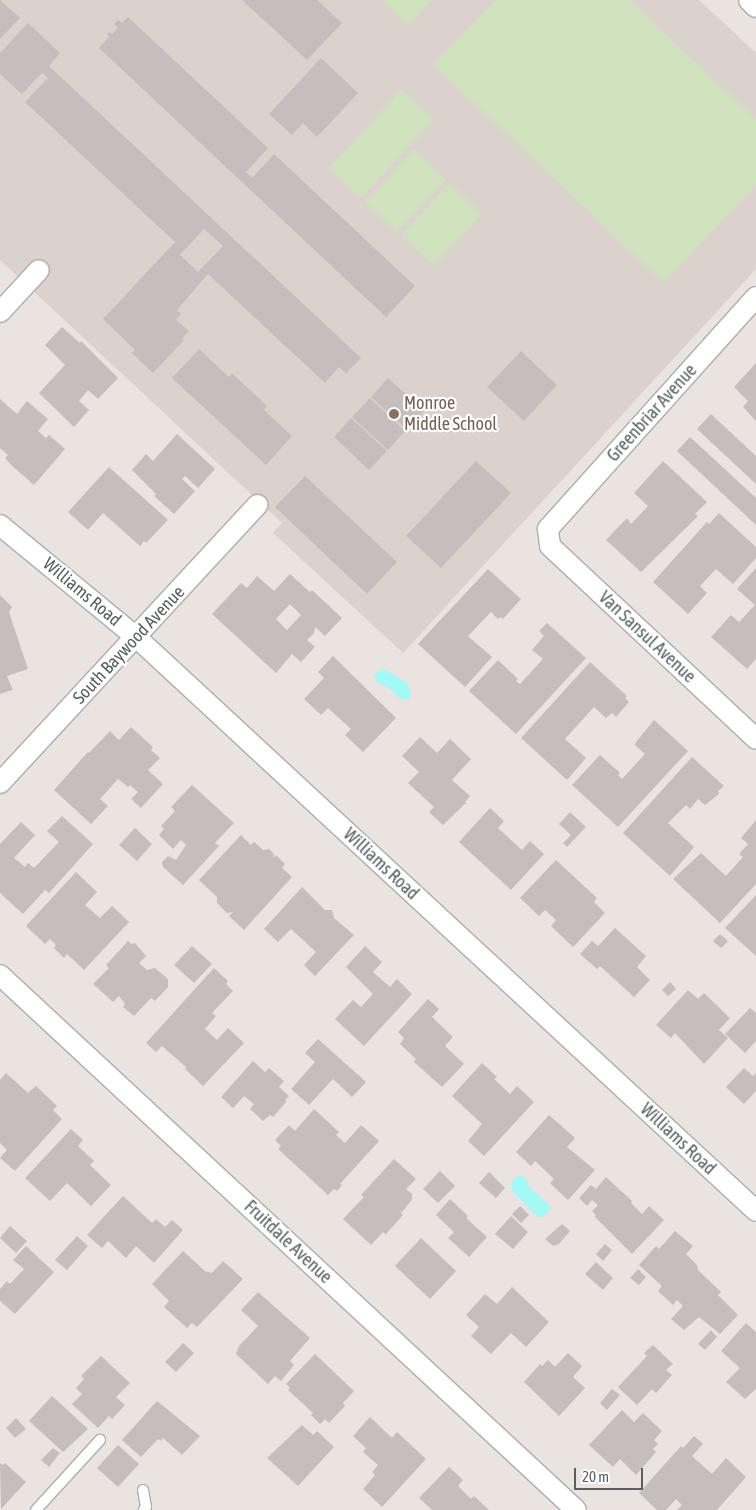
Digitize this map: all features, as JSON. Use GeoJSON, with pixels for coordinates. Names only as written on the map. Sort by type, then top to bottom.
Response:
{"type":"FeatureCollection","features":[{"type":"Feature","properties":{"kind":"street"},"geometry":{"type":"LineString","coordinates":[[749,0],[756,7]]}},
{"type":"Feature","properties":{"kind":"street"},"geometry":{"type":"LineString","coordinates":[[0,312],[39,270]]}},
{"type":"Feature","properties":{"kind":"street","name":"Greenbriar Avenue"},"geometry":{"type":"LineString","coordinates":[[548,529],[756,298]]}},
{"type":"Feature","properties":{"kind":"street","name":"South Baywood Avenue"},"geometry":{"type":"LineString","coordinates":[[0,783],[258,505]]}},
{"type":"Feature","properties":{"kind":"street","name":"Williams Road"},"geometry":{"type":"LineString","coordinates":[[0,524],[136,637],[756,1211]]}},
{"type":"Feature","properties":{"kind":"street","name":"Van Sansul Avenue"},"geometry":{"type":"LineString","coordinates":[[548,529],[550,546],[756,739]]}},
{"type":"Feature","properties":{"kind":"street","name":"Fruitdale Avenue"},"geometry":{"type":"LineString","coordinates":[[0,975],[576,1510]]}},
{"type":"Feature","properties":{"kind":"lane"},"geometry":{"type":"LineString","coordinates":[[36,1510],[100,1440]]}},
{"type":"Feature","properties":{"kind":"lane"},"geometry":{"type":"LineString","coordinates":[[143,1490],[146,1507],[144,1510]]}},
{"type":"Feature","properties":{"kind":"shaded area","name":"Monroe Middle School"},"geometry":{"type":"Polygon","coordinates":[[[0,0],[699,0],[756,53],[756,269],[403,653],[273,533],[282,523],[0,260],[0,0]]]}},
{"type":"Feature","properties":{"kind":"green space"},"geometry":{"type":"Polygon","coordinates":[[[381,0],[432,0],[408,26],[381,0]]]}},
{"type":"Feature","properties":{"kind":"green space"},"geometry":{"type":"Polygon","coordinates":[[[495,0],[629,0],[756,119],[756,185],[664,283],[434,65],[495,0]]]}},
{"type":"Feature","properties":{"kind":"green space"},"geometry":{"type":"Polygon","coordinates":[[[402,89],[434,120],[361,198],[329,168],[402,89]]]}},
{"type":"Feature","properties":{"kind":"green space"},"geometry":{"type":"Polygon","coordinates":[[[414,149],[446,180],[397,232],[365,202],[414,149]]]}},
{"type":"Feature","properties":{"kind":"green space"},"geometry":{"type":"Polygon","coordinates":[[[450,183],[482,214],[434,266],[401,235],[450,183]]]}},
{"type":"Feature","properties":{"kind":"water"},"geometry":{"type":"Polygon","coordinates":[[[382,668],[407,683],[411,693],[409,699],[402,700],[386,686],[378,683],[374,676],[382,668]]]}},
{"type":"Feature","properties":{"kind":"water"},"geometry":{"type":"Polygon","coordinates":[[[522,1175],[528,1182],[528,1186],[550,1206],[549,1211],[543,1217],[538,1217],[512,1191],[511,1183],[517,1176],[522,1175]]]}},
{"type":"Feature","properties":{"kind":"building"},"geometry":{"type":"Polygon","coordinates":[[[0,0],[20,18],[0,39],[0,0]]]}},
{"type":"Feature","properties":{"kind":"building"},"geometry":{"type":"Polygon","coordinates":[[[242,0],[317,0],[342,23],[307,60],[242,0]]]}},
{"type":"Feature","properties":{"kind":"building"},"geometry":{"type":"Polygon","coordinates":[[[128,17],[268,148],[246,172],[252,178],[274,154],[415,286],[386,317],[99,48],[109,37],[107,34],[109,32],[112,34],[118,27],[114,24],[118,20],[122,23],[128,17]]]}},
{"type":"Feature","properties":{"kind":"building"},"geometry":{"type":"Polygon","coordinates":[[[28,23],[60,53],[49,66],[361,358],[346,373],[339,367],[325,383],[208,274],[177,310],[181,314],[176,320],[189,331],[182,339],[184,340],[153,373],[132,353],[135,350],[103,319],[175,242],[25,102],[48,78],[42,73],[22,94],[0,74],[0,53],[28,23]],[[204,229],[180,255],[198,272],[223,246],[204,229]]]}},
{"type":"Feature","properties":{"kind":"building"},"geometry":{"type":"Polygon","coordinates":[[[321,58],[358,93],[317,137],[303,123],[292,135],[269,114],[321,58]]]}},
{"type":"Feature","properties":{"kind":"building"},"geometry":{"type":"Polygon","coordinates":[[[62,327],[80,343],[81,341],[118,378],[98,399],[88,390],[79,401],[89,410],[74,427],[39,393],[65,365],[45,345],[62,327]]]}},
{"type":"Feature","properties":{"kind":"building"},"geometry":{"type":"Polygon","coordinates":[[[199,349],[229,377],[232,373],[267,406],[264,410],[292,436],[266,465],[172,378],[199,349]]]}},
{"type":"Feature","properties":{"kind":"building"},"geometry":{"type":"Polygon","coordinates":[[[521,351],[557,385],[524,421],[487,387],[521,351]]]}},
{"type":"Feature","properties":{"kind":"building"},"geometry":{"type":"Polygon","coordinates":[[[756,363],[756,421],[743,407],[748,401],[734,387],[756,363]]]}},
{"type":"Feature","properties":{"kind":"building"},"geometry":{"type":"Polygon","coordinates":[[[388,378],[424,411],[407,430],[371,397],[388,378]]]}},
{"type":"Feature","properties":{"kind":"building"},"geometry":{"type":"Polygon","coordinates":[[[370,398],[405,431],[388,450],[352,417],[370,398]]]}},
{"type":"Feature","properties":{"kind":"building"},"geometry":{"type":"Polygon","coordinates":[[[0,399],[17,414],[27,401],[48,419],[38,431],[46,438],[49,435],[65,449],[34,485],[11,465],[5,458],[8,455],[0,448],[0,399]]]}},
{"type":"Feature","properties":{"kind":"building"},"geometry":{"type":"Polygon","coordinates":[[[711,414],[756,456],[756,484],[697,429],[711,414]]]}},
{"type":"Feature","properties":{"kind":"building"},"geometry":{"type":"Polygon","coordinates":[[[351,418],[387,451],[369,470],[334,437],[351,418]]]}},
{"type":"Feature","properties":{"kind":"building"},"geometry":{"type":"Polygon","coordinates":[[[177,434],[215,469],[198,488],[185,476],[182,479],[195,491],[174,514],[154,496],[156,494],[132,470],[146,454],[153,461],[177,434]]]}},
{"type":"Feature","properties":{"kind":"building"},"geometry":{"type":"Polygon","coordinates":[[[690,437],[756,498],[756,525],[677,451],[690,437]]]}},
{"type":"Feature","properties":{"kind":"building"},"geometry":{"type":"Polygon","coordinates":[[[476,461],[511,493],[441,568],[406,536],[476,461]]]}},
{"type":"Feature","properties":{"kind":"building"},"geometry":{"type":"Polygon","coordinates":[[[663,461],[707,502],[695,514],[698,516],[641,572],[606,540],[627,518],[631,524],[648,506],[634,493],[663,461]]]}},
{"type":"Feature","properties":{"kind":"building"},"geometry":{"type":"Polygon","coordinates":[[[109,467],[168,520],[146,543],[144,541],[140,546],[103,513],[88,530],[68,512],[109,467]]]}},
{"type":"Feature","properties":{"kind":"building"},"geometry":{"type":"Polygon","coordinates":[[[305,476],[397,562],[367,594],[275,507],[305,476]]]}},
{"type":"Feature","properties":{"kind":"building"},"geometry":{"type":"Polygon","coordinates":[[[719,513],[756,547],[756,558],[733,584],[716,569],[700,586],[707,593],[688,614],[653,582],[707,522],[709,524],[719,513]]]}},
{"type":"Feature","properties":{"kind":"building"},"geometry":{"type":"Polygon","coordinates":[[[756,568],[756,659],[747,669],[711,637],[731,615],[739,622],[755,605],[737,589],[756,568]]]}},
{"type":"Feature","properties":{"kind":"building"},"geometry":{"type":"Polygon","coordinates":[[[488,569],[521,599],[503,619],[500,617],[498,619],[491,612],[468,636],[492,657],[465,687],[418,644],[488,569]]]}},
{"type":"Feature","properties":{"kind":"building"},"geometry":{"type":"Polygon","coordinates":[[[290,574],[310,592],[312,590],[342,618],[325,636],[315,627],[314,633],[307,640],[315,647],[301,662],[292,654],[276,673],[212,614],[241,583],[247,588],[257,576],[274,591],[290,574]],[[290,604],[276,619],[287,630],[301,615],[290,604]]]}},
{"type":"Feature","properties":{"kind":"building"},"geometry":{"type":"Polygon","coordinates":[[[0,595],[12,607],[9,612],[28,669],[7,676],[13,690],[0,694],[0,595]]]}},
{"type":"Feature","properties":{"kind":"building"},"geometry":{"type":"Polygon","coordinates":[[[547,623],[586,658],[516,734],[469,691],[498,660],[518,679],[516,681],[520,684],[543,659],[532,650],[544,636],[539,631],[547,623]]]}},
{"type":"Feature","properties":{"kind":"building"},"geometry":{"type":"Polygon","coordinates":[[[333,656],[396,718],[363,752],[345,735],[351,729],[328,708],[321,715],[304,699],[324,678],[318,672],[333,656]]]}},
{"type":"Feature","properties":{"kind":"building"},"geometry":{"type":"Polygon","coordinates":[[[590,662],[627,696],[625,698],[629,702],[616,717],[612,713],[606,718],[594,707],[565,739],[586,758],[567,780],[521,738],[590,662]]]}},
{"type":"Feature","properties":{"kind":"building"},"geometry":{"type":"Polygon","coordinates":[[[654,720],[688,751],[618,827],[572,785],[600,755],[620,773],[618,775],[622,779],[645,754],[635,745],[654,720]]]}},
{"type":"Feature","properties":{"kind":"building"},"geometry":{"type":"Polygon","coordinates":[[[131,727],[153,747],[151,750],[160,758],[148,770],[163,784],[141,808],[131,799],[138,792],[130,785],[128,787],[118,779],[100,799],[108,806],[91,824],[54,790],[110,731],[119,740],[131,727]]]}},
{"type":"Feature","properties":{"kind":"building"},"geometry":{"type":"Polygon","coordinates":[[[420,737],[437,753],[450,739],[471,759],[452,780],[470,796],[466,803],[443,825],[429,812],[434,807],[408,783],[419,772],[402,756],[420,737]]]}},
{"type":"Feature","properties":{"kind":"building"},"geometry":{"type":"Polygon","coordinates":[[[692,757],[724,786],[718,791],[719,794],[705,805],[698,799],[690,809],[686,805],[668,823],[694,847],[670,876],[623,833],[692,757]]]}},
{"type":"Feature","properties":{"kind":"building"},"geometry":{"type":"Polygon","coordinates":[[[192,785],[234,823],[215,843],[219,846],[183,885],[163,867],[162,862],[168,856],[176,860],[186,845],[181,840],[173,849],[159,835],[164,829],[161,826],[175,811],[171,807],[192,785]]]}},
{"type":"Feature","properties":{"kind":"building"},"geometry":{"type":"Polygon","coordinates":[[[490,808],[504,821],[498,828],[522,850],[530,841],[544,854],[511,890],[459,842],[490,808]]]}},
{"type":"Feature","properties":{"kind":"building"},"geometry":{"type":"Polygon","coordinates":[[[570,812],[586,827],[567,847],[563,843],[571,835],[559,824],[570,812]]]}},
{"type":"Feature","properties":{"kind":"building"},"geometry":{"type":"Polygon","coordinates":[[[62,816],[93,844],[49,893],[45,890],[23,914],[0,893],[0,844],[21,822],[35,835],[14,858],[25,867],[28,863],[34,868],[59,842],[47,831],[62,816]]]}},
{"type":"Feature","properties":{"kind":"building"},"geometry":{"type":"Polygon","coordinates":[[[756,820],[756,884],[720,923],[673,879],[701,853],[726,876],[743,857],[739,854],[748,844],[741,838],[756,820]]]}},
{"type":"Feature","properties":{"kind":"building"},"geometry":{"type":"Polygon","coordinates":[[[135,828],[152,844],[137,861],[119,845],[135,828]]]}},
{"type":"Feature","properties":{"kind":"building"},"geometry":{"type":"Polygon","coordinates":[[[241,835],[251,845],[254,842],[263,850],[269,849],[273,853],[274,858],[276,855],[285,864],[282,868],[292,877],[244,930],[229,916],[233,912],[227,913],[217,903],[217,897],[199,880],[241,835]]]}},
{"type":"Feature","properties":{"kind":"building"},"geometry":{"type":"Polygon","coordinates":[[[556,860],[597,898],[594,902],[605,913],[573,947],[551,926],[556,920],[545,910],[539,916],[520,898],[556,860]]]}},
{"type":"Feature","properties":{"kind":"building"},"geometry":{"type":"Polygon","coordinates":[[[76,872],[97,892],[85,905],[100,918],[112,906],[129,922],[84,970],[67,954],[64,958],[54,948],[56,945],[50,939],[45,944],[26,926],[76,872]]]}},
{"type":"Feature","properties":{"kind":"building"},"geometry":{"type":"Polygon","coordinates":[[[302,887],[325,910],[332,910],[334,918],[354,935],[315,976],[304,965],[316,952],[291,929],[278,942],[264,929],[302,887]]]}},
{"type":"Feature","properties":{"kind":"building"},"geometry":{"type":"Polygon","coordinates":[[[756,895],[756,956],[725,928],[756,895]]]}},
{"type":"Feature","properties":{"kind":"building"},"geometry":{"type":"Polygon","coordinates":[[[615,928],[646,956],[637,967],[650,980],[634,997],[600,966],[597,969],[580,954],[592,941],[598,946],[615,928]]]}},
{"type":"Feature","properties":{"kind":"building"},"geometry":{"type":"Polygon","coordinates":[[[720,934],[728,941],[721,948],[713,941],[720,934]]]}},
{"type":"Feature","properties":{"kind":"building"},"geometry":{"type":"Polygon","coordinates":[[[128,941],[131,944],[135,943],[146,956],[139,963],[147,970],[155,968],[168,979],[168,987],[155,1001],[151,998],[134,1016],[123,1007],[125,1004],[119,996],[113,1002],[93,984],[109,968],[106,965],[128,941]]]}},
{"type":"Feature","properties":{"kind":"building"},"geometry":{"type":"Polygon","coordinates":[[[192,946],[212,964],[194,983],[174,965],[192,946]]]}},
{"type":"Feature","properties":{"kind":"building"},"geometry":{"type":"Polygon","coordinates":[[[365,946],[382,962],[373,972],[390,987],[397,979],[412,994],[364,1046],[335,1019],[353,1000],[361,1007],[373,994],[346,967],[365,946]]]}},
{"type":"Feature","properties":{"kind":"building"},"geometry":{"type":"Polygon","coordinates":[[[214,968],[228,981],[226,984],[233,991],[212,1013],[216,1016],[205,1029],[217,1040],[228,1028],[244,1043],[203,1086],[185,1069],[186,1067],[162,1046],[156,1052],[146,1043],[214,968]]]}},
{"type":"Feature","properties":{"kind":"building"},"geometry":{"type":"Polygon","coordinates":[[[670,982],[676,989],[668,996],[662,990],[670,982]]]}},
{"type":"Feature","properties":{"kind":"building"},"geometry":{"type":"Polygon","coordinates":[[[688,990],[698,999],[704,993],[730,1018],[719,1030],[728,1038],[704,1064],[675,1033],[671,1038],[656,1025],[688,990]]]}},
{"type":"Feature","properties":{"kind":"building"},"geometry":{"type":"Polygon","coordinates":[[[428,999],[439,1009],[432,1017],[453,1037],[445,1046],[464,1064],[442,1087],[414,1062],[416,1059],[400,1044],[404,1038],[398,1032],[428,999]]]}},
{"type":"Feature","properties":{"kind":"building"},"geometry":{"type":"Polygon","coordinates":[[[750,1008],[756,1013],[756,1041],[745,1053],[725,1034],[750,1008]]]}},
{"type":"Feature","properties":{"kind":"building"},"geometry":{"type":"Polygon","coordinates":[[[318,1039],[366,1082],[352,1097],[333,1079],[309,1105],[291,1089],[315,1062],[305,1053],[318,1039]]]}},
{"type":"Feature","properties":{"kind":"building"},"geometry":{"type":"Polygon","coordinates":[[[253,1061],[265,1072],[269,1068],[284,1081],[279,1087],[289,1096],[273,1117],[270,1115],[263,1121],[250,1109],[254,1104],[244,1096],[233,1108],[221,1097],[253,1061]]]}},
{"type":"Feature","properties":{"kind":"building"},"geometry":{"type":"Polygon","coordinates":[[[482,1063],[497,1077],[494,1079],[510,1094],[517,1086],[534,1102],[484,1156],[468,1141],[482,1124],[452,1096],[482,1063]]]}},
{"type":"Feature","properties":{"kind":"building"},"geometry":{"type":"Polygon","coordinates":[[[744,1068],[753,1076],[756,1073],[756,1091],[744,1104],[726,1087],[744,1068]]]}},
{"type":"Feature","properties":{"kind":"building"},"geometry":{"type":"Polygon","coordinates":[[[6,1073],[28,1093],[36,1086],[57,1106],[53,1110],[62,1119],[15,1171],[0,1158],[7,1150],[0,1143],[0,1080],[6,1073]]]}},
{"type":"Feature","properties":{"kind":"building"},"geometry":{"type":"Polygon","coordinates":[[[314,1109],[339,1132],[336,1135],[345,1143],[361,1125],[379,1141],[340,1184],[342,1185],[337,1191],[334,1189],[328,1195],[278,1149],[281,1146],[275,1140],[289,1125],[295,1131],[314,1109]]]}},
{"type":"Feature","properties":{"kind":"building"},"geometry":{"type":"Polygon","coordinates":[[[549,1115],[575,1138],[567,1147],[595,1170],[568,1200],[550,1183],[554,1179],[535,1161],[531,1166],[516,1152],[549,1115]]]}},
{"type":"Feature","properties":{"kind":"building"},"geometry":{"type":"Polygon","coordinates":[[[71,1129],[83,1140],[78,1146],[94,1161],[90,1165],[111,1185],[91,1206],[67,1183],[50,1201],[25,1178],[71,1129]]]}},
{"type":"Feature","properties":{"kind":"building"},"geometry":{"type":"Polygon","coordinates":[[[394,1159],[416,1179],[406,1189],[412,1194],[412,1200],[401,1213],[403,1215],[386,1234],[383,1232],[371,1245],[343,1219],[364,1197],[361,1195],[394,1159]]]}},
{"type":"Feature","properties":{"kind":"building"},"geometry":{"type":"Polygon","coordinates":[[[440,1171],[455,1186],[438,1203],[423,1189],[440,1171]]]}},
{"type":"Feature","properties":{"kind":"building"},"geometry":{"type":"Polygon","coordinates":[[[489,1172],[505,1188],[496,1198],[479,1183],[489,1172]]]}},
{"type":"Feature","properties":{"kind":"building"},"geometry":{"type":"Polygon","coordinates":[[[606,1177],[632,1201],[631,1203],[642,1214],[649,1206],[664,1220],[632,1254],[594,1216],[596,1215],[592,1211],[598,1205],[592,1200],[587,1206],[579,1198],[591,1185],[596,1189],[606,1177]]]}},
{"type":"Feature","properties":{"kind":"building"},"geometry":{"type":"Polygon","coordinates":[[[123,1196],[152,1223],[156,1219],[165,1227],[172,1220],[183,1230],[154,1263],[136,1246],[126,1258],[108,1241],[102,1248],[87,1235],[123,1196]]]}},
{"type":"Feature","properties":{"kind":"building"},"geometry":{"type":"Polygon","coordinates":[[[450,1199],[468,1216],[466,1218],[487,1237],[469,1257],[448,1238],[454,1232],[436,1215],[450,1199]]]}},
{"type":"Feature","properties":{"kind":"building"},"geometry":{"type":"Polygon","coordinates":[[[520,1206],[529,1215],[521,1223],[512,1214],[520,1206]]]}},
{"type":"Feature","properties":{"kind":"building"},"geometry":{"type":"Polygon","coordinates":[[[511,1216],[528,1232],[513,1249],[495,1234],[511,1216]]]}},
{"type":"Feature","properties":{"kind":"building"},"geometry":{"type":"Polygon","coordinates":[[[562,1224],[570,1231],[559,1244],[553,1246],[545,1239],[562,1224]]]}},
{"type":"Feature","properties":{"kind":"building"},"geometry":{"type":"Polygon","coordinates":[[[10,1226],[27,1241],[16,1253],[0,1238],[10,1226]]]}},
{"type":"Feature","properties":{"kind":"building"},"geometry":{"type":"Polygon","coordinates":[[[675,1231],[693,1246],[686,1254],[697,1265],[698,1270],[721,1292],[718,1295],[738,1315],[720,1334],[699,1317],[684,1330],[671,1319],[683,1306],[677,1300],[673,1305],[658,1291],[662,1286],[639,1265],[656,1246],[659,1249],[675,1231]]]}},
{"type":"Feature","properties":{"kind":"building"},"geometry":{"type":"Polygon","coordinates":[[[77,1236],[88,1246],[67,1270],[55,1260],[77,1236]]]}},
{"type":"Feature","properties":{"kind":"building"},"geometry":{"type":"Polygon","coordinates":[[[421,1238],[456,1271],[430,1299],[395,1266],[421,1238]]]}},
{"type":"Feature","properties":{"kind":"building"},"geometry":{"type":"Polygon","coordinates":[[[605,1244],[612,1250],[603,1261],[596,1254],[605,1244]]]}},
{"type":"Feature","properties":{"kind":"building"},"geometry":{"type":"Polygon","coordinates":[[[26,1246],[54,1272],[15,1314],[0,1301],[0,1289],[7,1281],[10,1284],[24,1269],[13,1260],[26,1246]]]}},
{"type":"Feature","properties":{"kind":"building"},"geometry":{"type":"Polygon","coordinates":[[[183,1251],[205,1271],[212,1273],[223,1261],[243,1279],[197,1327],[192,1323],[187,1328],[164,1307],[169,1301],[152,1284],[183,1251]]]}},
{"type":"Feature","properties":{"kind":"building"},"geometry":{"type":"Polygon","coordinates":[[[596,1262],[613,1278],[603,1290],[585,1274],[596,1262]]]}},
{"type":"Feature","properties":{"kind":"building"},"geometry":{"type":"Polygon","coordinates":[[[638,1269],[646,1277],[639,1285],[630,1278],[638,1269]]]}},
{"type":"Feature","properties":{"kind":"building"},"geometry":{"type":"Polygon","coordinates":[[[512,1287],[549,1322],[526,1347],[511,1333],[491,1354],[471,1336],[479,1327],[466,1315],[485,1294],[497,1304],[512,1287]]]}},
{"type":"Feature","properties":{"kind":"building"},"geometry":{"type":"Polygon","coordinates":[[[258,1292],[310,1338],[290,1361],[294,1365],[281,1381],[275,1376],[268,1384],[236,1354],[239,1346],[258,1326],[241,1310],[258,1292]]]}},
{"type":"Feature","properties":{"kind":"building"},"geometry":{"type":"Polygon","coordinates":[[[746,1323],[756,1332],[756,1389],[745,1399],[726,1382],[740,1368],[721,1351],[746,1323]]]}},
{"type":"Feature","properties":{"kind":"building"},"geometry":{"type":"Polygon","coordinates":[[[711,1330],[717,1337],[705,1350],[698,1344],[711,1330]]]}},
{"type":"Feature","properties":{"kind":"building"},"geometry":{"type":"Polygon","coordinates":[[[183,1343],[194,1353],[176,1372],[165,1362],[183,1343]]]}},
{"type":"Feature","properties":{"kind":"building"},"geometry":{"type":"Polygon","coordinates":[[[653,1345],[673,1364],[666,1370],[672,1375],[656,1393],[652,1389],[637,1405],[618,1387],[647,1356],[644,1353],[653,1345]]]}},
{"type":"Feature","properties":{"kind":"building"},"geometry":{"type":"Polygon","coordinates":[[[568,1353],[582,1366],[573,1377],[585,1388],[559,1416],[524,1382],[540,1364],[542,1366],[548,1360],[555,1367],[568,1353]]]}},
{"type":"Feature","properties":{"kind":"building"},"geometry":{"type":"Polygon","coordinates":[[[315,1354],[354,1391],[343,1403],[345,1406],[329,1423],[325,1419],[320,1424],[311,1415],[313,1413],[288,1390],[290,1388],[286,1384],[315,1354]]]}},
{"type":"Feature","properties":{"kind":"building"},"geometry":{"type":"Polygon","coordinates":[[[101,1356],[130,1383],[116,1397],[125,1405],[112,1419],[109,1416],[98,1428],[72,1404],[82,1394],[76,1388],[84,1379],[81,1376],[101,1356]]]}},
{"type":"Feature","properties":{"kind":"building"},"geometry":{"type":"Polygon","coordinates":[[[612,1389],[620,1395],[607,1410],[600,1403],[612,1389]]]}},
{"type":"Feature","properties":{"kind":"building"},"geometry":{"type":"Polygon","coordinates":[[[52,1396],[88,1429],[63,1452],[29,1421],[52,1396]]]}},
{"type":"Feature","properties":{"kind":"building"},"geometry":{"type":"Polygon","coordinates":[[[157,1401],[200,1436],[182,1455],[163,1438],[161,1441],[158,1439],[141,1457],[122,1440],[157,1401]]]}},
{"type":"Feature","properties":{"kind":"building"},"geometry":{"type":"Polygon","coordinates":[[[622,1410],[634,1422],[643,1413],[662,1431],[654,1440],[658,1444],[653,1449],[656,1452],[636,1475],[620,1459],[613,1467],[589,1445],[622,1410]]]}},
{"type":"Feature","properties":{"kind":"building"},"geometry":{"type":"Polygon","coordinates":[[[370,1417],[392,1438],[397,1432],[426,1459],[382,1507],[363,1489],[375,1475],[372,1472],[378,1465],[363,1452],[366,1448],[353,1436],[370,1417]]]}},
{"type":"Feature","properties":{"kind":"building"},"geometry":{"type":"Polygon","coordinates":[[[16,1418],[26,1429],[15,1438],[6,1428],[16,1418]]]}},
{"type":"Feature","properties":{"kind":"building"},"geometry":{"type":"Polygon","coordinates":[[[302,1425],[313,1435],[317,1431],[334,1447],[298,1486],[267,1458],[302,1425]]]}},
{"type":"Feature","properties":{"kind":"building"},"geometry":{"type":"Polygon","coordinates":[[[694,1436],[703,1444],[692,1456],[712,1474],[726,1458],[746,1477],[717,1510],[677,1510],[682,1505],[676,1499],[666,1510],[657,1510],[639,1493],[681,1446],[683,1448],[694,1436]]]}},
{"type":"Feature","properties":{"kind":"building"},"geometry":{"type":"Polygon","coordinates":[[[118,1445],[139,1464],[118,1487],[97,1468],[118,1445]]]}},
{"type":"Feature","properties":{"kind":"building"},"geometry":{"type":"Polygon","coordinates":[[[53,1448],[60,1453],[49,1467],[41,1460],[53,1448]]]}},
{"type":"Feature","properties":{"kind":"building"},"geometry":{"type":"Polygon","coordinates":[[[0,1463],[3,1465],[5,1463],[26,1482],[1,1509],[0,1463]]]}},
{"type":"Feature","properties":{"kind":"building"},"geometry":{"type":"Polygon","coordinates":[[[449,1467],[463,1480],[458,1486],[471,1499],[474,1496],[489,1510],[432,1510],[419,1498],[449,1467]]]}},
{"type":"Feature","properties":{"kind":"place","name":"Monroe Middle School"},"geometry":{"type":"Point","coordinates":[394,414]}}]}
